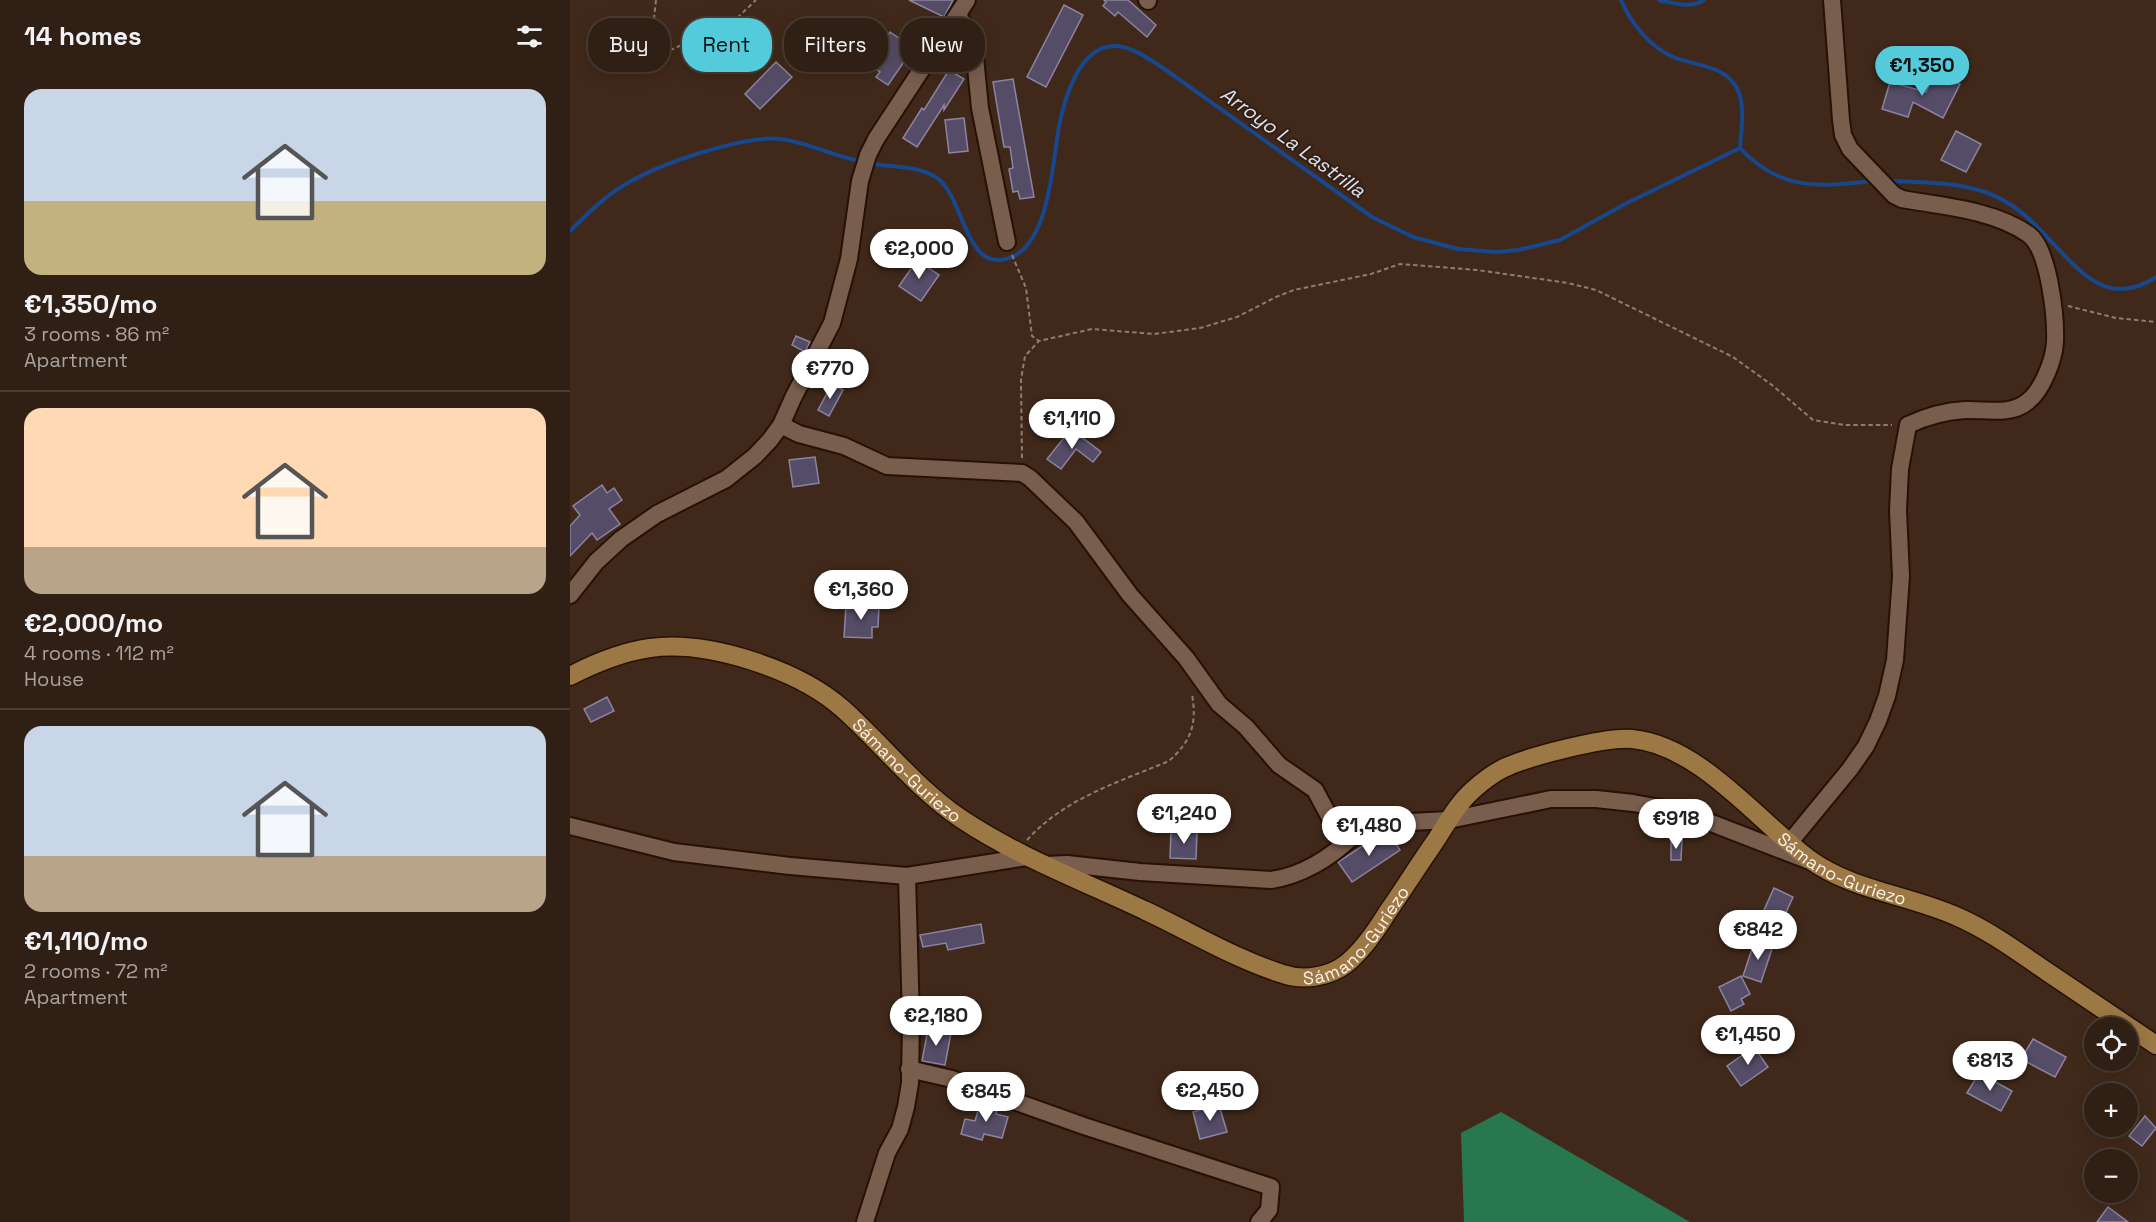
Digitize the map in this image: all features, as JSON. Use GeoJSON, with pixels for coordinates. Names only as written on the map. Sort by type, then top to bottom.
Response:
{"type":"FeatureCollection","features":[{"type":"Feature","properties":{"kind":"street"},"geometry":{"type":"LineString","coordinates":[[570,595],[596,562],[621,539],[657,514],[726,479],[756,456],[770,440],[780,425],[832,323],[849,259],[860,181],[868,155],[876,139],[967,0]]}},
{"type":"Feature","properties":{"kind":"street"},"geometry":{"type":"LineString","coordinates":[[1790,842],[1866,746],[1887,696],[1895,660],[1901,576],[1898,510],[1900,469],[1908,425],[1922,419],[1964,410],[1991,411],[2014,408],[2027,402],[2049,371],[2055,342],[2049,277],[2042,255],[2031,236],[2014,224],[1969,210],[1902,199],[1894,195],[1850,149],[1843,135],[1832,0]]}},
{"type":"Feature","properties":{"kind":"street"},"geometry":{"type":"LineString","coordinates":[[958,16],[973,37],[980,108],[1006,242]]}},
{"type":"Feature","properties":{"kind":"street"},"geometry":{"type":"LineString","coordinates":[[780,425],[799,434],[844,446],[887,466],[1022,473],[1030,478],[1076,522],[1130,595],[1186,658],[1219,704],[1246,727],[1279,765],[1315,790],[1330,818],[1352,837]]}},
{"type":"Feature","properties":{"kind":"street","name":"Sámano-Guriezo"},"geometry":{"type":"LineString","coordinates":[[570,676],[618,656],[650,648],[679,647],[713,651],[783,672],[807,684],[840,706],[938,802],[970,824],[1022,854],[1253,962],[1285,975],[1304,978],[1326,974],[1343,967],[1361,949],[1468,794],[1489,777],[1508,766],[1583,745],[1632,739],[1658,745],[1682,756],[1719,780],[1790,842],[1834,874],[1866,887],[1955,915],[1990,933],[2156,1045]]}},
{"type":"Feature","properties":{"kind":"street"},"geometry":{"type":"LineString","coordinates":[[1046,865],[1066,864],[1140,872],[1271,880],[1289,878],[1315,865],[1352,837],[1368,829],[1391,823],[1449,820],[1551,799],[1596,799],[1683,812],[1816,863]]}},
{"type":"Feature","properties":{"kind":"street"},"geometry":{"type":"LineString","coordinates":[[570,826],[674,852],[790,866],[907,876],[1022,854]]}},
{"type":"Feature","properties":{"kind":"street"},"geometry":{"type":"LineString","coordinates":[[866,1222],[887,1154],[900,1129],[910,1083],[911,1020],[907,876]]}},
{"type":"Feature","properties":{"kind":"street"},"geometry":{"type":"LineString","coordinates":[[909,1070],[952,1079],[1084,1126],[1271,1187],[1269,1210],[1259,1222]]}},
{"type":"Feature","properties":{"kind":"path"},"geometry":{"type":"LineString","coordinates":[[656,0],[654,35],[658,46],[663,50],[673,49],[735,20],[756,0]]}},
{"type":"Feature","properties":{"kind":"path"},"geometry":{"type":"LineString","coordinates":[[1016,264],[1026,288],[1032,336],[1039,341]]}},
{"type":"Feature","properties":{"kind":"path"},"geometry":{"type":"LineString","coordinates":[[1022,473],[1021,380],[1025,356],[1039,341],[1092,329],[1154,334],[1200,328],[1237,317],[1294,290],[1371,274],[1400,264],[1434,266],[1568,283],[1596,290],[1733,357],[1772,385],[1814,420],[1845,425],[1908,425]]}},
{"type":"Feature","properties":{"kind":"path"},"geometry":{"type":"LineString","coordinates":[[2051,303],[2116,318],[2156,322]]}},
{"type":"Feature","properties":{"kind":"path"},"geometry":{"type":"LineString","coordinates":[[1022,854],[1031,835],[1072,803],[1169,761],[1181,750],[1192,729],[1195,715],[1192,693]]}},
{"type":"Feature","properties":{"kind":"green space"},"geometry":{"type":"Polygon","coordinates":[[[1501,1112],[1690,1222],[1464,1222],[1461,1133],[1501,1112]]]}},
{"type":"Feature","properties":{"kind":"building"},"geometry":{"type":"Polygon","coordinates":[[[909,0],[953,0],[944,17],[909,0]]]}},
{"type":"Feature","properties":{"kind":"building"},"geometry":{"type":"Polygon","coordinates":[[[1104,0],[1128,0],[1156,25],[1147,37],[1118,12],[1115,16],[1103,6],[1106,2],[1104,0]]]}},
{"type":"Feature","properties":{"kind":"building"},"geometry":{"type":"Polygon","coordinates":[[[1064,5],[1083,15],[1046,87],[1027,77],[1064,5]]]}},
{"type":"Feature","properties":{"kind":"building"},"geometry":{"type":"Polygon","coordinates":[[[890,32],[900,39],[900,68],[888,85],[876,77],[880,72],[888,72],[888,35],[890,32]]]}},
{"type":"Feature","properties":{"kind":"building"},"geometry":{"type":"Polygon","coordinates":[[[776,62],[784,72],[792,77],[760,109],[745,94],[766,72],[772,72],[772,66],[776,62]]]}},
{"type":"Feature","properties":{"kind":"building"},"geometry":{"type":"Polygon","coordinates":[[[948,72],[952,72],[964,79],[917,147],[903,138],[922,108],[924,110],[948,72]]]}},
{"type":"Feature","properties":{"kind":"building"},"geometry":{"type":"Polygon","coordinates":[[[1936,72],[1960,84],[1943,118],[1913,102],[1908,117],[1882,109],[1890,82],[1926,92],[1936,72]]]}},
{"type":"Feature","properties":{"kind":"building"},"geometry":{"type":"Polygon","coordinates":[[[1013,79],[1034,197],[1020,199],[1018,191],[1013,192],[1009,169],[1013,168],[1010,147],[1004,147],[993,82],[1013,79]]]}},
{"type":"Feature","properties":{"kind":"building"},"geometry":{"type":"Polygon","coordinates":[[[964,118],[968,151],[949,153],[945,120],[964,118]]]}},
{"type":"Feature","properties":{"kind":"building"},"geometry":{"type":"Polygon","coordinates":[[[1956,131],[1981,144],[1966,172],[1941,160],[1956,131]]]}},
{"type":"Feature","properties":{"kind":"building"},"geometry":{"type":"Polygon","coordinates":[[[917,260],[939,275],[921,301],[899,286],[917,260]]]}},
{"type":"Feature","properties":{"kind":"building"},"geometry":{"type":"Polygon","coordinates":[[[796,336],[810,342],[805,352],[792,345],[796,336]]]}},
{"type":"Feature","properties":{"kind":"building"},"geometry":{"type":"Polygon","coordinates":[[[832,384],[843,390],[829,416],[818,410],[832,384]]]}},
{"type":"Feature","properties":{"kind":"building"},"geometry":{"type":"Polygon","coordinates":[[[1071,429],[1101,452],[1093,462],[1076,449],[1061,469],[1047,459],[1071,429]]]}},
{"type":"Feature","properties":{"kind":"building"},"geometry":{"type":"Polygon","coordinates":[[[815,457],[819,483],[793,487],[789,460],[815,457]]]}},
{"type":"Feature","properties":{"kind":"building"},"geometry":{"type":"Polygon","coordinates":[[[602,485],[607,493],[614,488],[622,500],[609,509],[620,524],[597,540],[592,533],[570,556],[570,526],[580,515],[573,506],[602,485]]]}},
{"type":"Feature","properties":{"kind":"building"},"geometry":{"type":"Polygon","coordinates":[[[846,605],[879,606],[878,627],[872,627],[872,638],[844,637],[846,605]]]}},
{"type":"Feature","properties":{"kind":"building"},"geometry":{"type":"Polygon","coordinates":[[[607,697],[614,711],[591,722],[584,709],[607,697]]]}},
{"type":"Feature","properties":{"kind":"building"},"geometry":{"type":"Polygon","coordinates":[[[1171,831],[1197,832],[1196,859],[1170,858],[1171,831]]]}},
{"type":"Feature","properties":{"kind":"building"},"geometry":{"type":"Polygon","coordinates":[[[1389,834],[1400,850],[1352,882],[1338,862],[1373,839],[1389,834]]]}},
{"type":"Feature","properties":{"kind":"building"},"geometry":{"type":"Polygon","coordinates":[[[1671,840],[1682,840],[1681,860],[1671,860],[1671,840]]]}},
{"type":"Feature","properties":{"kind":"building"},"geometry":{"type":"Polygon","coordinates":[[[1774,888],[1793,897],[1783,919],[1764,910],[1774,888]]]}},
{"type":"Feature","properties":{"kind":"building"},"geometry":{"type":"Polygon","coordinates":[[[981,924],[984,943],[948,950],[946,943],[923,947],[920,935],[981,924]]]}},
{"type":"Feature","properties":{"kind":"building"},"geometry":{"type":"Polygon","coordinates":[[[1755,940],[1773,946],[1761,982],[1743,976],[1755,940]]]}},
{"type":"Feature","properties":{"kind":"building"},"geometry":{"type":"Polygon","coordinates":[[[1741,976],[1750,994],[1741,999],[1744,1004],[1731,1011],[1719,987],[1741,976]]]}},
{"type":"Feature","properties":{"kind":"building"},"geometry":{"type":"Polygon","coordinates":[[[928,1029],[951,1033],[945,1065],[922,1061],[928,1029]]]}},
{"type":"Feature","properties":{"kind":"building"},"geometry":{"type":"Polygon","coordinates":[[[2033,1039],[2066,1057],[2055,1077],[2021,1059],[2033,1039]]]}},
{"type":"Feature","properties":{"kind":"building"},"geometry":{"type":"Polygon","coordinates":[[[1754,1047],[1768,1067],[1741,1086],[1727,1066],[1754,1047]]]}},
{"type":"Feature","properties":{"kind":"building"},"geometry":{"type":"Polygon","coordinates":[[[1979,1073],[2012,1091],[2001,1111],[1967,1093],[1979,1073]]]}},
{"type":"Feature","properties":{"kind":"building"},"geometry":{"type":"Polygon","coordinates":[[[981,1101],[998,1106],[996,1114],[1008,1117],[1002,1138],[984,1134],[982,1140],[961,1134],[965,1119],[975,1121],[981,1101]]]}},
{"type":"Feature","properties":{"kind":"building"},"geometry":{"type":"Polygon","coordinates":[[[1219,1105],[1227,1132],[1200,1139],[1193,1112],[1219,1105]]]}},
{"type":"Feature","properties":{"kind":"building"},"geometry":{"type":"Polygon","coordinates":[[[2145,1116],[2156,1128],[2142,1146],[2130,1137],[2138,1137],[2138,1125],[2145,1116]]]}},
{"type":"Feature","properties":{"kind":"building"},"geometry":{"type":"Polygon","coordinates":[[[2108,1207],[2128,1222],[2097,1222],[2108,1207]]]}},
{"type":"Feature","properties":{"kind":"waterway"},"geometry":{"type":"LineString","coordinates":[[1621,0],[1635,25],[1656,47],[1673,57],[1720,72],[1734,84],[1742,106],[1740,148]]}},
{"type":"Feature","properties":{"kind":"waterway"},"geometry":{"type":"LineString","coordinates":[[1659,0],[1688,5],[1704,0]]}},
{"type":"Feature","properties":{"kind":"waterway","name":"Arroyo La Lastrilla"},"geometry":{"type":"LineString","coordinates":[[870,163],[922,171],[937,178],[952,198],[971,240],[979,251],[988,258],[1000,260],[1016,255],[1029,243],[1045,207],[1060,120],[1075,77],[1092,54],[1104,48],[1117,46],[1137,52],[1166,70],[1372,217],[1413,237],[1458,249],[1496,252],[1518,250],[1560,240],[1625,204],[1740,148]]}},
{"type":"Feature","properties":{"kind":"waterway","name":"Arroyo La Lastrilla"},"geometry":{"type":"LineString","coordinates":[[570,231],[604,200],[626,184],[679,160],[724,146],[764,139],[780,139],[860,161]]}},
{"type":"Feature","properties":{"kind":"waterway","name":"Arroyo La Lastrilla"},"geometry":{"type":"LineString","coordinates":[[1740,148],[1755,162],[1785,179],[1817,185],[1872,181]]}},
{"type":"Feature","properties":{"kind":"waterway","name":"Arroyo La Lastrilla"},"geometry":{"type":"LineString","coordinates":[[1888,181],[1952,185],[1976,189],[1996,196],[2025,215],[2080,270],[2107,287],[2121,289],[2138,286],[2156,277]]}}]}
